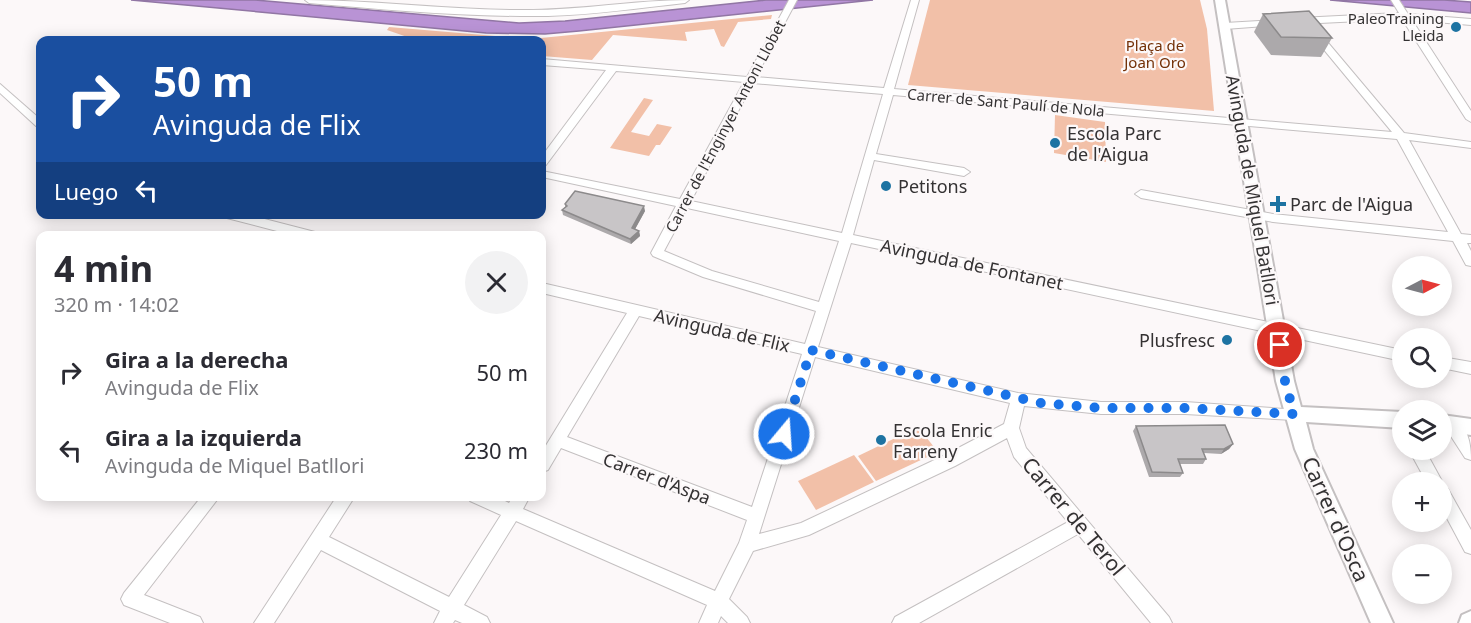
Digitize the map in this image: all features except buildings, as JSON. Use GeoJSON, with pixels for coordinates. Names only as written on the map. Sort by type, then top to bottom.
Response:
{"type":"FeatureCollection","features":[{"type":"Feature","properties":{"kind":"main road","name":"Avinguda de Miquel Batllori"},"geometry":{"type":"LineString","coordinates":[[1220,0],[1285,381],[1294,414]]}},
{"type":"Feature","properties":{"kind":"main road","name":"Avinguda de Flix"},"geometry":{"type":"LineString","coordinates":[[1294,414],[1392,420]]}},
{"type":"Feature","properties":{"kind":"main road","name":"Carrer d'Osca"},"geometry":{"type":"LineString","coordinates":[[1294,414],[1304,449],[1382,623]]}},
{"type":"Feature","properties":{"kind":"main road"},"geometry":{"type":"LineString","coordinates":[[1452,425],[1471,427]]}},
{"type":"Feature","properties":{"kind":"street"},"geometry":{"type":"LineString","coordinates":[[309,0],[443,12],[475,10],[552,13],[685,0]]}},
{"type":"Feature","properties":{"kind":"street"},"geometry":{"type":"LineString","coordinates":[[552,13],[580,0],[585,7],[599,9]]}},
{"type":"Feature","properties":{"kind":"street","name":"Carrer de l'Enginyer Antoni Llobet"},"geometry":{"type":"LineString","coordinates":[[793,0],[657,253],[708,274],[824,308]]}},
{"type":"Feature","properties":{"kind":"street"},"geometry":{"type":"LineString","coordinates":[[708,623],[747,545],[757,516],[824,308],[890,92],[915,0]]}},
{"type":"Feature","properties":{"kind":"street"},"geometry":{"type":"LineString","coordinates":[[1397,3],[1471,119]]}},
{"type":"Feature","properties":{"kind":"street"},"geometry":{"type":"LineString","coordinates":[[1226,26],[1405,16],[1470,23]]}},
{"type":"Feature","properties":{"kind":"street"},"geometry":{"type":"LineString","coordinates":[[1305,21],[1401,136],[1471,262]]}},
{"type":"Feature","properties":{"kind":"street","name":"Carrer de Sant Paulí de Nola"},"geometry":{"type":"LineString","coordinates":[[546,62],[1401,136],[1471,145]]}},
{"type":"Feature","properties":{"kind":"street"},"geometry":{"type":"LineString","coordinates":[[546,158],[613,68]]}},
{"type":"Feature","properties":{"kind":"street"},"geometry":{"type":"LineString","coordinates":[[0,87],[36,120]]}},
{"type":"Feature","properties":{"kind":"street"},"geometry":{"type":"LineString","coordinates":[[870,156],[964,172]]}},
{"type":"Feature","properties":{"kind":"street","name":"Avinguda de Fontanet"},"geometry":{"type":"LineString","coordinates":[[546,175],[846,236],[1392,353]]}},
{"type":"Feature","properties":{"kind":"street"},"geometry":{"type":"LineString","coordinates":[[1141,194],[1258,215],[1471,239]]}},
{"type":"Feature","properties":{"kind":"street"},"geometry":{"type":"LineString","coordinates":[[247,219],[295,231]]}},
{"type":"Feature","properties":{"kind":"street","name":"Avinguda de Flix"},"geometry":{"type":"LineString","coordinates":[[546,289],[1018,399],[1101,408],[1185,408],[1294,414]]}},
{"type":"Feature","properties":{"kind":"street"},"geometry":{"type":"LineString","coordinates":[[546,458],[636,310]]}},
{"type":"Feature","properties":{"kind":"street"},"geometry":{"type":"LineString","coordinates":[[1452,365],[1471,368]]}},
{"type":"Feature","properties":{"kind":"street"},"geometry":{"type":"LineString","coordinates":[[747,545],[778,539],[803,530],[950,461],[1011,429],[1018,399]]}},
{"type":"Feature","properties":{"kind":"street","name":"Carrer de Terol"},"geometry":{"type":"LineString","coordinates":[[1011,429],[1020,452],[1163,623]]}},
{"type":"Feature","properties":{"kind":"street"},"geometry":{"type":"LineString","coordinates":[[1452,431],[1471,453]]}},
{"type":"Feature","properties":{"kind":"street","name":"Carrer d'Aspa"},"geometry":{"type":"LineString","coordinates":[[557,440],[757,516]]}},
{"type":"Feature","properties":{"kind":"street"},"geometry":{"type":"LineString","coordinates":[[195,623],[130,599],[208,501]]}},
{"type":"Feature","properties":{"kind":"street"},"geometry":{"type":"LineString","coordinates":[[262,623],[344,501]]}},
{"type":"Feature","properties":{"kind":"street"},"geometry":{"type":"LineString","coordinates":[[488,501],[718,601],[741,623]]}},
{"type":"Feature","properties":{"kind":"street"},"geometry":{"type":"LineString","coordinates":[[447,616],[519,501]]}},
{"type":"Feature","properties":{"kind":"street"},"geometry":{"type":"LineString","coordinates":[[1452,512],[1471,546]]}},
{"type":"Feature","properties":{"kind":"street"},"geometry":{"type":"LineString","coordinates":[[901,623],[1080,524]]}},
{"type":"Feature","properties":{"kind":"street"},"geometry":{"type":"LineString","coordinates":[[318,540],[447,616],[481,623]]}},
{"type":"Feature","properties":{"kind":"green space","name":"Plaça de Joan Oro"},"geometry":{"type":"Polygon","coordinates":[[[930,0],[1200,0],[1207,29],[1214,111],[908,85],[930,0]]]}},
{"type":"Feature","properties":{"kind":"green space"},"geometry":{"type":"Polygon","coordinates":[[[772,15],[771,19],[738,22],[724,47],[721,46],[714,29],[685,32],[687,41],[613,35],[592,60],[546,56],[546,38],[772,15]]]}},
{"type":"Feature","properties":{"kind":"green space"},"geometry":{"type":"Polygon","coordinates":[[[389,27],[496,36],[404,36],[387,30],[389,27]]]}},
{"type":"Feature","properties":{"kind":"green space"},"geometry":{"type":"Polygon","coordinates":[[[644,98],[653,100],[631,132],[649,136],[657,124],[672,127],[660,145],[656,145],[649,156],[610,148],[644,98]]]}},
{"type":"Feature","properties":{"kind":"green space"},"geometry":{"type":"Polygon","coordinates":[[[1055,115],[1105,122],[1106,162],[1054,153],[1055,115]]]}},
{"type":"Feature","properties":{"kind":"green space"},"geometry":{"type":"Polygon","coordinates":[[[918,427],[938,452],[876,481],[858,456],[918,427]]]}},
{"type":"Feature","properties":{"kind":"green space"},"geometry":{"type":"Polygon","coordinates":[[[854,455],[874,482],[816,510],[798,481],[854,455]]]}},
{"type":"Feature","properties":{"kind":"shaded area"},"geometry":{"type":"Polygon","coordinates":[[[131,0],[255,0],[519,23],[565,21],[766,0],[873,0],[545,34],[486,33],[131,0]]]}},
{"type":"Feature","properties":{"kind":"shaded area"},"geometry":{"type":"Polygon","coordinates":[[[1330,0],[1471,2],[1471,13],[1330,0]]]}},
{"type":"Feature","properties":{"kind":"place","name":"PaleoTraining Lleida"},"geometry":{"type":"Point","coordinates":[1456,27]}},
{"type":"Feature","properties":{"kind":"place","name":"Escola Parc de l'Aigua"},"geometry":{"type":"Point","coordinates":[1055,143]}},
{"type":"Feature","properties":{"kind":"place","name":"Petitons"},"geometry":{"type":"Point","coordinates":[886,186]}},
{"type":"Feature","properties":{"kind":"place","name":"Parc de l'Aigua"},"geometry":{"type":"Point","coordinates":[1278,204]}},
{"type":"Feature","properties":{"kind":"place","name":"Plusfresc"},"geometry":{"type":"Point","coordinates":[1227,340]}},
{"type":"Feature","properties":{"kind":"place","name":"Escola Enric Farreny"},"geometry":{"type":"Point","coordinates":[881,440]}},
{"type":"Feature","properties":{"kind":"route"},"geometry":{"type":"LineString","coordinates":[[784,434],[811,350],[1041,403],[1101,408],[1185,408],[1294,414],[1285,381],[1280,345]]}}]}
